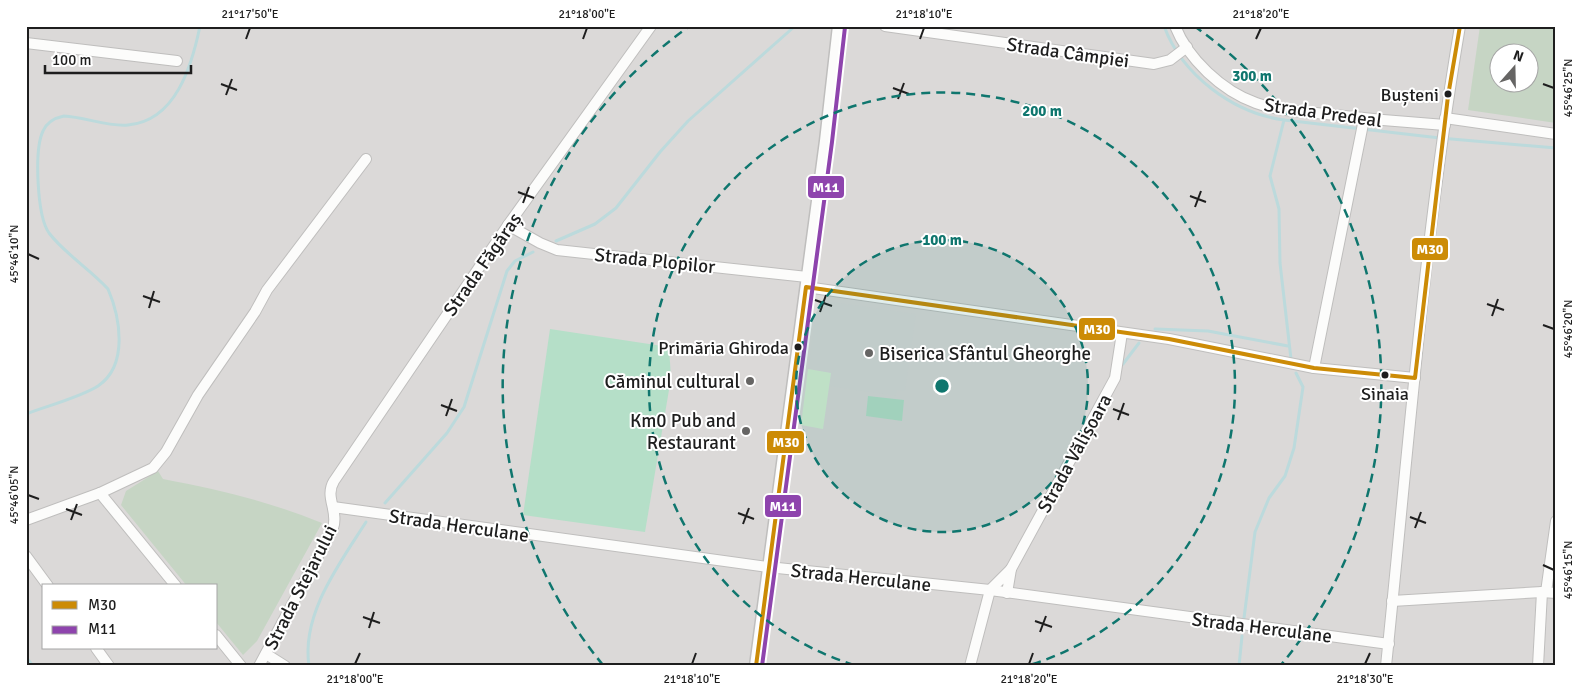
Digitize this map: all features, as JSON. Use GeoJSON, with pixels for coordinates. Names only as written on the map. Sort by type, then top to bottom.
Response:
{"type":"FeatureCollection","features":[{"type":"Feature","properties":{"kind":"street","name":"Strada Făgăraș"},"geometry":{"type":"LineString","coordinates":[[333,507],[329,494],[334,481],[508,225],[651,26]]}},
{"type":"Feature","properties":{"kind":"street"},"geometry":{"type":"LineString","coordinates":[[756,666],[826,141],[838,26]]}},
{"type":"Feature","properties":{"kind":"street","name":"Strada Câmpiei"},"geometry":{"type":"LineString","coordinates":[[885,26],[1154,64],[1163,63],[1182,51]]}},
{"type":"Feature","properties":{"kind":"street","name":"Strada Predeal"},"geometry":{"type":"LineString","coordinates":[[1175,26],[1182,51],[1251,102],[1271,108],[1363,121],[1445,125],[1556,134]]}},
{"type":"Feature","properties":{"kind":"street"},"geometry":{"type":"LineString","coordinates":[[1386,666],[1415,378],[1442,146],[1460,26]]}},
{"type":"Feature","properties":{"kind":"street"},"geometry":{"type":"LineString","coordinates":[[26,43],[177,61]]}},
{"type":"Feature","properties":{"kind":"street"},"geometry":{"type":"LineString","coordinates":[[1314,368],[1363,121]]}},
{"type":"Feature","properties":{"kind":"street"},"geometry":{"type":"LineString","coordinates":[[26,520],[100,493],[138,477],[153,468],[160,460],[212,372],[255,312],[267,290],[366,159]]}},
{"type":"Feature","properties":{"kind":"street","name":"Strada Plopilor"},"geometry":{"type":"LineString","coordinates":[[508,225],[557,250],[807,282],[1169,339],[1314,368],[1415,378]]}},
{"type":"Feature","properties":{"kind":"street","name":"Strada Vălișoara"},"geometry":{"type":"LineString","coordinates":[[970,666],[999,592],[1115,378],[1122,333]]}},
{"type":"Feature","properties":{"kind":"street"},"geometry":{"type":"LineString","coordinates":[[100,493],[174,584]]}},
{"type":"Feature","properties":{"kind":"street","name":"Strada Herculane"},"geometry":{"type":"LineString","coordinates":[[333,507],[768,567],[999,592],[1389,644]]}},
{"type":"Feature","properties":{"kind":"street","name":"Strada Stejarului"},"geometry":{"type":"LineString","coordinates":[[259,666],[333,528],[336,513],[333,507]]}},
{"type":"Feature","properties":{"kind":"street"},"geometry":{"type":"LineString","coordinates":[[1538,666],[1556,522]]}},
{"type":"Feature","properties":{"kind":"street"},"geometry":{"type":"LineString","coordinates":[[26,556],[47,584]]}},
{"type":"Feature","properties":{"kind":"street","name":"Strada Vălișoara"},"geometry":{"type":"LineString","coordinates":[[999,592],[1011,569]]}},
{"type":"Feature","properties":{"kind":"street"},"geometry":{"type":"LineString","coordinates":[[1392,601],[1548,593]]}},
{"type":"Feature","properties":{"kind":"street"},"geometry":{"type":"LineString","coordinates":[[218,637],[241,666]]}},
{"type":"Feature","properties":{"kind":"street"},"geometry":{"type":"LineString","coordinates":[[97,650],[109,666]]}},
{"type":"Feature","properties":{"kind":"street"},"geometry":{"type":"LineString","coordinates":[[266,654],[285,666]]}},
{"type":"Feature","properties":{"kind":"shaded area"},"geometry":{"type":"Polygon","coordinates":[[[26,26],[1556,26],[1556,666],[26,666],[26,26]]]}},
{"type":"Feature","properties":{"kind":"shaded area"},"geometry":{"type":"Polygon","coordinates":[[[818,300],[916,314],[905,391],[897,390],[896,396],[829,386],[830,373],[808,369],[818,300]]]}},
{"type":"Feature","properties":{"kind":"green space"},"geometry":{"type":"Polygon","coordinates":[[[1480,26],[1556,26],[1556,123],[1468,110],[1480,26]]]}},
{"type":"Feature","properties":{"kind":"green space"},"geometry":{"type":"Polygon","coordinates":[[[550,329],[669,347],[671,378],[645,532],[523,515],[550,329]]]}},
{"type":"Feature","properties":{"kind":"green space"},"geometry":{"type":"Polygon","coordinates":[[[808,369],[831,373],[823,429],[801,425],[808,369]]]}},
{"type":"Feature","properties":{"kind":"green space"},"geometry":{"type":"Polygon","coordinates":[[[868,396],[904,400],[902,421],[866,416],[868,396]]]}},
{"type":"Feature","properties":{"kind":"green space"},"geometry":{"type":"Polygon","coordinates":[[[158,471],[163,479],[244,497],[282,508],[322,523],[257,641],[243,655],[218,624],[218,584],[185,584],[121,505],[126,491],[158,471]]]}},
{"type":"Feature","properties":{"kind":"waterway"},"geometry":{"type":"LineString","coordinates":[[26,414],[73,398],[98,386],[108,377],[114,366],[119,340],[116,313],[108,289],[55,241],[45,225],[38,183],[38,153],[43,131],[51,121],[64,116],[128,125],[145,121],[158,113],[170,102],[179,89],[192,57],[200,26]]}},
{"type":"Feature","properties":{"kind":"waterway"},"geometry":{"type":"LineString","coordinates":[[556,241],[595,224],[616,208],[660,152],[688,121],[795,26]]}},
{"type":"Feature","properties":{"kind":"waterway"},"geometry":{"type":"LineString","coordinates":[[1164,26],[1172,44],[1183,60],[1212,89],[1246,109],[1284,120],[1270,176],[1279,209],[1280,263],[1291,359]]}},
{"type":"Feature","properties":{"kind":"waterway"},"geometry":{"type":"LineString","coordinates":[[1284,120],[1440,138],[1556,148]]}},
{"type":"Feature","properties":{"kind":"waterway"},"geometry":{"type":"LineString","coordinates":[[385,503],[447,433],[464,407],[507,271],[515,261],[533,252]]}},
{"type":"Feature","properties":{"kind":"waterway"},"geometry":{"type":"LineString","coordinates":[[1155,329],[1208,331],[1288,346]]}},
{"type":"Feature","properties":{"kind":"waterway"},"geometry":{"type":"LineString","coordinates":[[1123,364],[1139,343]]}},
{"type":"Feature","properties":{"kind":"waterway"},"geometry":{"type":"LineString","coordinates":[[1244,618],[1255,532],[1269,498],[1285,476],[1294,448],[1303,387],[1296,373]]}},
{"type":"Feature","properties":{"kind":"waterway"},"geometry":{"type":"LineString","coordinates":[[309,666],[308,647],[311,627],[317,608],[334,572],[366,522]]}},
{"type":"Feature","properties":{"kind":"waterway"},"geometry":{"type":"LineString","coordinates":[[1239,666],[1242,636]]}},
{"type":"Feature","properties":{"kind":"waterway"},"geometry":{"type":"LineString","coordinates":[[26,657],[33,666]]}},
{"type":"Feature","properties":{"kind":"transit line","name":"M30"},"geometry":{"type":"LineString","coordinates":[[756,666],[806,287],[1169,339],[1314,368],[1415,378],[1448,96],[1460,26]]}},
{"type":"Feature","properties":{"kind":"transit line","name":"M11"},"geometry":{"type":"LineString","coordinates":[[762,666],[832,142],[845,27]]}},
{"type":"Feature","properties":{"kind":"place","name":"Bușteni"},"geometry":{"type":"Point","coordinates":[1448,94]}},
{"type":"Feature","properties":{"kind":"place","name":"Primăria Ghiroda"},"geometry":{"type":"Point","coordinates":[798,347]}},
{"type":"Feature","properties":{"kind":"place","name":"Biserica Sfântul Gheorghe"},"geometry":{"type":"Point","coordinates":[869,353]}},
{"type":"Feature","properties":{"kind":"place","name":"Sinaia"},"geometry":{"type":"Point","coordinates":[1385,375]}},
{"type":"Feature","properties":{"kind":"place","name":"Căminul cultural"},"geometry":{"type":"Point","coordinates":[750,381]}},
{"type":"Feature","properties":{"kind":"place","name":"Km0 Pub and Restaurant"},"geometry":{"type":"Point","coordinates":[746,431]}}]}
